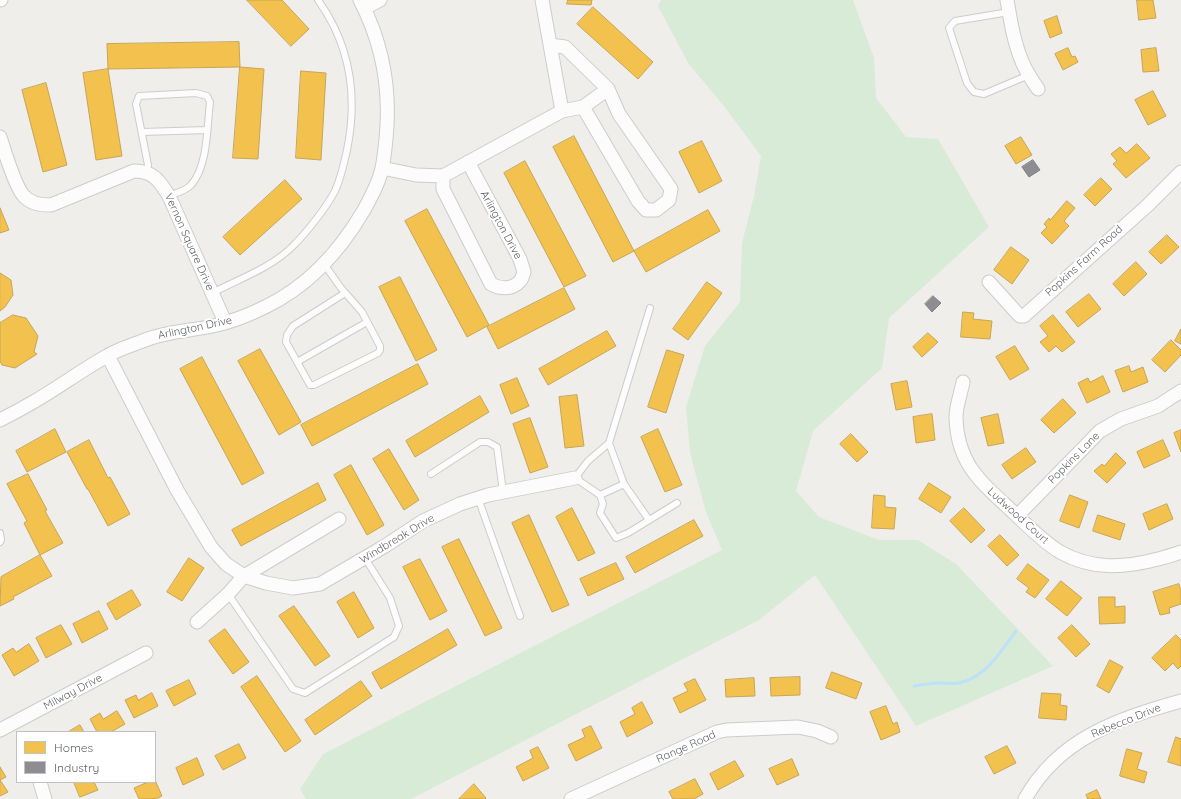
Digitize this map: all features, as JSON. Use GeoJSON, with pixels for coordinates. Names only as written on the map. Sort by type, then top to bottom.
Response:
{"type":"FeatureCollection","features":[{"type":"Feature","properties":{"kind":"street"},"geometry":{"type":"LineString","coordinates":[[362,4],[380,0]]}},
{"type":"Feature","properties":{"kind":"street"},"geometry":{"type":"LineString","coordinates":[[542,0],[562,112]]}},
{"type":"Feature","properties":{"kind":"street","name":"Arlington Drive"},"geometry":{"type":"LineString","coordinates":[[0,420],[35,401],[108,356],[152,338],[238,319],[266,307],[304,283],[342,244],[353,229],[375,190],[382,168],[388,122],[387,85],[380,47],[362,4]]}},
{"type":"Feature","properties":{"kind":"street"},"geometry":{"type":"LineString","coordinates":[[1008,6],[1016,42],[1029,75],[1038,89]]}},
{"type":"Feature","properties":{"kind":"street"},"geometry":{"type":"LineString","coordinates":[[550,46],[565,47],[608,89],[619,114],[671,190],[669,200],[656,210],[646,210],[638,201],[583,107]]}},
{"type":"Feature","properties":{"kind":"street"},"geometry":{"type":"LineString","coordinates":[[382,168],[416,174],[443,176],[562,112],[583,107],[608,89]]}},
{"type":"Feature","properties":{"kind":"street"},"geometry":{"type":"LineString","coordinates":[[0,138],[18,188],[24,196],[32,202],[40,205],[52,205],[134,171],[142,171],[146,173]]}},
{"type":"Feature","properties":{"kind":"street","name":"Arlington Drive"},"geometry":{"type":"LineString","coordinates":[[443,176],[443,189],[491,284],[499,288],[509,287],[520,281],[524,272],[520,259],[468,162]]}},
{"type":"Feature","properties":{"kind":"street","name":"Popkins Farm Road"},"geometry":{"type":"LineString","coordinates":[[989,282],[1020,316],[1024,316],[1148,205],[1181,172]]}},
{"type":"Feature","properties":{"kind":"street","name":"Vernon Square Drive"},"geometry":{"type":"LineString","coordinates":[[146,173],[153,175],[160,182],[169,196],[225,322]]}},
{"type":"Feature","properties":{"kind":"street","name":"Windbreak Drive"},"geometry":{"type":"LineString","coordinates":[[108,356],[177,490],[211,547],[226,564],[244,576],[266,583],[293,588],[320,584],[365,558],[422,521],[460,504],[503,492],[575,478]]}},
{"type":"Feature","properties":{"kind":"street","name":"Ludwood Court"},"geometry":{"type":"LineString","coordinates":[[963,382],[956,416],[959,440],[967,463],[978,479],[1041,538],[1054,548],[1070,557],[1087,563],[1107,566],[1137,564],[1181,552]]}},
{"type":"Feature","properties":{"kind":"street","name":"Popkins Lane"},"geometry":{"type":"LineString","coordinates":[[1018,516],[1100,431],[1121,419],[1158,406],[1181,391]]}},
{"type":"Feature","properties":{"kind":"street"},"geometry":{"type":"LineString","coordinates":[[197,622],[228,594],[244,576],[339,519]]}},
{"type":"Feature","properties":{"kind":"street","name":"Milway Drive"},"geometry":{"type":"LineString","coordinates":[[0,730],[18,727],[146,653]]}},
{"type":"Feature","properties":{"kind":"street","name":"Rebecca Drive"},"geometry":{"type":"LineString","coordinates":[[1025,799],[1039,778],[1054,760],[1081,739],[1114,723],[1181,700]]}},
{"type":"Feature","properties":{"kind":"street","name":"Range Road"},"geometry":{"type":"LineString","coordinates":[[571,799],[717,732],[726,730],[798,727],[817,730],[831,737]]}},
{"type":"Feature","properties":{"kind":"street"},"geometry":{"type":"LineString","coordinates":[[40,783],[46,799]]}},
{"type":"Feature","properties":{"kind":"lane"},"geometry":{"type":"LineString","coordinates":[[212,293],[255,273],[292,247],[316,220],[335,191],[341,175],[350,133],[352,102],[351,78],[345,52],[339,35],[328,14],[318,0]]}},
{"type":"Feature","properties":{"kind":"lane"},"geometry":{"type":"LineString","coordinates":[[1008,6],[955,22],[949,28],[966,84],[974,92],[984,94],[1029,75]]}},
{"type":"Feature","properties":{"kind":"lane"},"geometry":{"type":"LineString","coordinates":[[146,173],[148,165],[136,104],[139,96],[196,93],[207,96],[210,102],[205,148],[198,175],[190,187],[169,196]]}},
{"type":"Feature","properties":{"kind":"lane"},"geometry":{"type":"LineString","coordinates":[[142,132],[207,130]]}},
{"type":"Feature","properties":{"kind":"lane"},"geometry":{"type":"LineString","coordinates":[[324,264],[345,293],[362,312],[380,346],[380,350],[378,353],[314,385],[310,385],[286,342],[287,334],[293,326],[345,293]]}},
{"type":"Feature","properties":{"kind":"lane"},"geometry":{"type":"LineString","coordinates":[[650,308],[610,443],[588,461],[575,478],[600,495],[603,504],[600,513],[616,538],[628,533],[677,503]]}},
{"type":"Feature","properties":{"kind":"lane"},"geometry":{"type":"LineString","coordinates":[[297,362],[367,322]]}},
{"type":"Feature","properties":{"kind":"lane"},"geometry":{"type":"LineString","coordinates":[[431,474],[480,442],[488,442],[497,447],[503,492]]}},
{"type":"Feature","properties":{"kind":"lane"},"geometry":{"type":"LineString","coordinates":[[610,443],[624,484],[649,520]]}},
{"type":"Feature","properties":{"kind":"lane"},"geometry":{"type":"LineString","coordinates":[[600,495],[624,484]]}},
{"type":"Feature","properties":{"kind":"lane"},"geometry":{"type":"LineString","coordinates":[[478,498],[520,616]]}},
{"type":"Feature","properties":{"kind":"lane"},"geometry":{"type":"LineString","coordinates":[[0,533],[0,542]]}},
{"type":"Feature","properties":{"kind":"lane"},"geometry":{"type":"LineString","coordinates":[[228,594],[293,689],[305,693],[394,637],[399,626],[390,598],[365,558]]}},
{"type":"Feature","properties":{"kind":"green space"},"geometry":{"type":"Polygon","coordinates":[[[661,0],[853,0],[874,58],[876,98],[906,137],[938,139],[989,227],[889,318],[882,368],[813,431],[796,491],[819,517],[879,540],[918,540],[956,564],[1053,666],[916,726],[815,575],[759,620],[411,799],[306,799],[300,789],[323,754],[722,550],[706,512],[690,453],[686,407],[705,346],[740,302],[742,243],[754,196],[761,156],[724,106],[688,63],[658,6],[661,0]]]}},
{"type":"Feature","properties":{"kind":"building: Homes"},"geometry":{"type":"Polygon","coordinates":[[[247,0],[282,0],[309,29],[291,46],[247,0]]]}},
{"type":"Feature","properties":{"kind":"building: Homes"},"geometry":{"type":"Polygon","coordinates":[[[568,0],[592,0],[591,5],[567,4],[568,0]]]}},
{"type":"Feature","properties":{"kind":"building: Homes"},"geometry":{"type":"Polygon","coordinates":[[[1137,0],[1153,0],[1156,18],[1139,20],[1137,0]]]}},
{"type":"Feature","properties":{"kind":"building: Homes"},"geometry":{"type":"Polygon","coordinates":[[[593,7],[653,62],[638,79],[577,24],[593,7]]]}},
{"type":"Feature","properties":{"kind":"building: Homes"},"geometry":{"type":"Polygon","coordinates":[[[1057,16],[1062,33],[1050,38],[1044,21],[1057,16]]]}},
{"type":"Feature","properties":{"kind":"building: Homes"},"geometry":{"type":"Polygon","coordinates":[[[239,42],[240,67],[108,69],[107,44],[239,42]]]}},
{"type":"Feature","properties":{"kind":"building: Homes"},"geometry":{"type":"Polygon","coordinates":[[[1068,48],[1072,57],[1075,56],[1078,62],[1063,70],[1055,54],[1068,48]]]}},
{"type":"Feature","properties":{"kind":"building: Homes"},"geometry":{"type":"Polygon","coordinates":[[[1156,48],[1159,71],[1143,72],[1141,50],[1156,48]]]}},
{"type":"Feature","properties":{"kind":"building: Homes"},"geometry":{"type":"Polygon","coordinates":[[[240,67],[264,69],[258,159],[233,158],[240,67]]]}},
{"type":"Feature","properties":{"kind":"building: Homes"},"geometry":{"type":"Polygon","coordinates":[[[108,69],[122,156],[96,160],[83,73],[108,69]]]}},
{"type":"Feature","properties":{"kind":"building: Homes"},"geometry":{"type":"Polygon","coordinates":[[[301,71],[326,73],[321,160],[296,158],[301,71]]]}},
{"type":"Feature","properties":{"kind":"building: Homes"},"geometry":{"type":"Polygon","coordinates":[[[46,83],[67,165],[43,172],[22,90],[46,83]]]}},
{"type":"Feature","properties":{"kind":"building: Homes"},"geometry":{"type":"Polygon","coordinates":[[[1153,91],[1166,116],[1148,125],[1135,100],[1153,91]]]}},
{"type":"Feature","properties":{"kind":"building: Homes"},"geometry":{"type":"Polygon","coordinates":[[[574,136],[634,251],[613,262],[553,147],[574,136]]]}},
{"type":"Feature","properties":{"kind":"building: Homes"},"geometry":{"type":"Polygon","coordinates":[[[1021,137],[1032,155],[1016,164],[1005,146],[1021,137]]]}},
{"type":"Feature","properties":{"kind":"building: Homes"},"geometry":{"type":"Polygon","coordinates":[[[702,141],[722,181],[699,193],[679,152],[702,141]]]}},
{"type":"Feature","properties":{"kind":"building: Homes"},"geometry":{"type":"Polygon","coordinates":[[[1137,144],[1150,158],[1126,178],[1113,164],[1117,161],[1111,154],[1120,147],[1126,153],[1137,144]]]}},
{"type":"Feature","properties":{"kind":"building: Homes"},"geometry":{"type":"Polygon","coordinates":[[[525,161],[586,276],[564,287],[504,173],[525,161]]]}},
{"type":"Feature","properties":{"kind":"building: Homes"},"geometry":{"type":"Polygon","coordinates":[[[1101,178],[1112,189],[1095,206],[1084,195],[1101,178]]]}},
{"type":"Feature","properties":{"kind":"building: Homes"},"geometry":{"type":"Polygon","coordinates":[[[285,180],[302,199],[240,255],[223,237],[285,180]]]}},
{"type":"Feature","properties":{"kind":"building: Homes"},"geometry":{"type":"Polygon","coordinates":[[[1067,201],[1075,208],[1064,221],[1069,226],[1052,244],[1041,233],[1047,227],[1044,224],[1049,218],[1050,220],[1067,201]]]}},
{"type":"Feature","properties":{"kind":"building: Homes"},"geometry":{"type":"Polygon","coordinates":[[[0,208],[9,230],[0,233],[0,208]]]}},
{"type":"Feature","properties":{"kind":"building: Homes"},"geometry":{"type":"Polygon","coordinates":[[[427,209],[489,325],[467,337],[405,221],[427,209]]]}},
{"type":"Feature","properties":{"kind":"building: Homes"},"geometry":{"type":"Polygon","coordinates":[[[708,210],[720,231],[646,272],[634,251],[708,210]]]}},
{"type":"Feature","properties":{"kind":"building: Homes"},"geometry":{"type":"Polygon","coordinates":[[[1167,235],[1179,247],[1161,264],[1149,252],[1167,235]]]}},
{"type":"Feature","properties":{"kind":"building: Homes"},"geometry":{"type":"Polygon","coordinates":[[[1011,247],[1029,260],[1012,284],[994,270],[1011,247]]]}},
{"type":"Feature","properties":{"kind":"building: Homes"},"geometry":{"type":"Polygon","coordinates":[[[1136,262],[1147,274],[1124,296],[1113,284],[1136,262]]]}},
{"type":"Feature","properties":{"kind":"building: Homes"},"geometry":{"type":"Polygon","coordinates":[[[0,273],[11,280],[13,295],[5,307],[0,311],[0,273]]]}},
{"type":"Feature","properties":{"kind":"building: Homes"},"geometry":{"type":"Polygon","coordinates":[[[400,277],[437,350],[416,361],[379,287],[400,277]]]}},
{"type":"Feature","properties":{"kind":"building: Homes"},"geometry":{"type":"Polygon","coordinates":[[[707,282],[722,293],[688,340],[673,329],[707,282]]]}},
{"type":"Feature","properties":{"kind":"building: Homes"},"geometry":{"type":"Polygon","coordinates":[[[564,288],[575,309],[498,349],[487,327],[564,288]]]}},
{"type":"Feature","properties":{"kind":"building: Homes"},"geometry":{"type":"Polygon","coordinates":[[[1089,294],[1101,309],[1078,327],[1066,312],[1089,294]]]}},
{"type":"Feature","properties":{"kind":"building: Homes"},"geometry":{"type":"Polygon","coordinates":[[[963,312],[974,313],[973,319],[992,321],[990,339],[961,337],[963,312]]]}},
{"type":"Feature","properties":{"kind":"building: Homes"},"geometry":{"type":"Polygon","coordinates":[[[13,315],[26,318],[38,336],[34,352],[37,354],[15,368],[2,365],[0,361],[0,323],[13,315]]]}},
{"type":"Feature","properties":{"kind":"building: Homes"},"geometry":{"type":"Polygon","coordinates":[[[1053,315],[1075,342],[1062,352],[1056,346],[1049,352],[1040,342],[1048,336],[1040,326],[1053,315]]]}},
{"type":"Feature","properties":{"kind":"building: Homes"},"geometry":{"type":"Polygon","coordinates":[[[1181,329],[1181,344],[1175,341],[1181,329]]]}},
{"type":"Feature","properties":{"kind":"building: Homes"},"geometry":{"type":"Polygon","coordinates":[[[607,331],[616,346],[548,385],[539,369],[607,331]]]}},
{"type":"Feature","properties":{"kind":"building: Homes"},"geometry":{"type":"Polygon","coordinates":[[[928,333],[938,342],[922,357],[913,347],[928,333]]]}},
{"type":"Feature","properties":{"kind":"building: Homes"},"geometry":{"type":"Polygon","coordinates":[[[1171,340],[1181,350],[1181,355],[1165,372],[1152,360],[1171,340]]]}},
{"type":"Feature","properties":{"kind":"building: Homes"},"geometry":{"type":"Polygon","coordinates":[[[1015,346],[1029,369],[1010,380],[996,357],[1015,346]]]}},
{"type":"Feature","properties":{"kind":"building: Homes"},"geometry":{"type":"Polygon","coordinates":[[[260,349],[301,422],[279,435],[238,361],[260,349]]]}},
{"type":"Feature","properties":{"kind":"building: Homes"},"geometry":{"type":"Polygon","coordinates":[[[667,350],[684,355],[666,413],[648,407],[667,350]]]}},
{"type":"Feature","properties":{"kind":"building: Homes"},"geometry":{"type":"Polygon","coordinates":[[[202,357],[264,473],[242,485],[180,369],[202,357]]]}},
{"type":"Feature","properties":{"kind":"building: Homes"},"geometry":{"type":"Polygon","coordinates":[[[418,364],[428,384],[312,446],[301,425],[418,364]]]}},
{"type":"Feature","properties":{"kind":"building: Homes"},"geometry":{"type":"Polygon","coordinates":[[[1129,366],[1131,372],[1143,367],[1148,382],[1123,392],[1115,371],[1129,366]]]}},
{"type":"Feature","properties":{"kind":"building: Homes"},"geometry":{"type":"Polygon","coordinates":[[[1103,376],[1110,392],[1087,403],[1078,383],[1088,378],[1090,382],[1103,376]]]}},
{"type":"Feature","properties":{"kind":"building: Homes"},"geometry":{"type":"Polygon","coordinates":[[[517,378],[529,406],[511,414],[500,385],[517,378]]]}},
{"type":"Feature","properties":{"kind":"building: Homes"},"geometry":{"type":"Polygon","coordinates":[[[907,381],[912,407],[896,410],[891,384],[907,381]]]}},
{"type":"Feature","properties":{"kind":"building: Homes"},"geometry":{"type":"Polygon","coordinates":[[[577,395],[584,446],[565,448],[559,397],[577,395]]]}},
{"type":"Feature","properties":{"kind":"building: Homes"},"geometry":{"type":"Polygon","coordinates":[[[480,396],[489,412],[415,457],[406,441],[480,396]]]}},
{"type":"Feature","properties":{"kind":"building: Homes"},"geometry":{"type":"Polygon","coordinates":[[[1063,399],[1076,413],[1054,433],[1041,420],[1063,399]]]}},
{"type":"Feature","properties":{"kind":"building: Homes"},"geometry":{"type":"Polygon","coordinates":[[[932,414],[935,440],[916,443],[913,417],[932,414]]]}},
{"type":"Feature","properties":{"kind":"building: Homes"},"geometry":{"type":"Polygon","coordinates":[[[998,414],[1004,443],[988,446],[981,418],[998,414]]]}},
{"type":"Feature","properties":{"kind":"building: Homes"},"geometry":{"type":"Polygon","coordinates":[[[530,418],[548,467],[530,473],[513,424],[530,418]]]}},
{"type":"Feature","properties":{"kind":"building: Homes"},"geometry":{"type":"Polygon","coordinates":[[[55,429],[66,452],[27,472],[16,451],[55,429]]]}},
{"type":"Feature","properties":{"kind":"building: Homes"},"geometry":{"type":"Polygon","coordinates":[[[658,429],[682,485],[665,492],[641,437],[658,429]]]}},
{"type":"Feature","properties":{"kind":"building: Homes"},"geometry":{"type":"Polygon","coordinates":[[[1181,430],[1181,452],[1174,433],[1181,430]]]}},
{"type":"Feature","properties":{"kind":"building: Homes"},"geometry":{"type":"Polygon","coordinates":[[[851,434],[868,452],[857,462],[840,444],[851,434]]]}},
{"type":"Feature","properties":{"kind":"building: Homes"},"geometry":{"type":"Polygon","coordinates":[[[89,440],[108,478],[110,477],[130,514],[108,526],[67,452],[89,440]]]}},
{"type":"Feature","properties":{"kind":"building: Homes"},"geometry":{"type":"Polygon","coordinates":[[[1163,440],[1170,456],[1144,468],[1137,452],[1163,440]]]}},
{"type":"Feature","properties":{"kind":"building: Homes"},"geometry":{"type":"Polygon","coordinates":[[[1026,448],[1036,462],[1012,479],[1002,465],[1026,448]]]}},
{"type":"Feature","properties":{"kind":"building: Homes"},"geometry":{"type":"Polygon","coordinates":[[[389,449],[419,500],[404,510],[373,459],[389,449]]]}},
{"type":"Feature","properties":{"kind":"building: Homes"},"geometry":{"type":"Polygon","coordinates":[[[1116,453],[1126,463],[1107,483],[1094,471],[1102,464],[1104,466],[1116,453]]]}},
{"type":"Feature","properties":{"kind":"building: Homes"},"geometry":{"type":"Polygon","coordinates":[[[351,465],[384,525],[367,535],[334,475],[351,465]]]}},
{"type":"Feature","properties":{"kind":"building: Homes"},"geometry":{"type":"Polygon","coordinates":[[[28,474],[47,510],[45,511],[63,543],[40,555],[24,523],[27,521],[7,484],[28,474]]]}},
{"type":"Feature","properties":{"kind":"building: Homes"},"geometry":{"type":"Polygon","coordinates":[[[318,483],[326,500],[241,546],[232,530],[318,483]]]}},
{"type":"Feature","properties":{"kind":"building: Homes"},"geometry":{"type":"Polygon","coordinates":[[[929,483],[951,497],[941,513],[919,499],[929,483]]]}},
{"type":"Feature","properties":{"kind":"building: Homes"},"geometry":{"type":"Polygon","coordinates":[[[874,495],[885,496],[885,507],[896,508],[894,529],[872,528],[874,495]]]}},
{"type":"Feature","properties":{"kind":"building: Homes"},"geometry":{"type":"Polygon","coordinates":[[[1070,495],[1088,502],[1079,528],[1060,521],[1070,495]]]}},
{"type":"Feature","properties":{"kind":"building: Homes"},"geometry":{"type":"Polygon","coordinates":[[[1167,504],[1173,519],[1149,530],[1143,514],[1167,504]]]}},
{"type":"Feature","properties":{"kind":"building: Homes"},"geometry":{"type":"Polygon","coordinates":[[[572,508],[595,553],[578,561],[556,517],[572,508]]]}},
{"type":"Feature","properties":{"kind":"building: Homes"},"geometry":{"type":"Polygon","coordinates":[[[964,508],[985,530],[971,543],[950,521],[964,508]]]}},
{"type":"Feature","properties":{"kind":"building: Homes"},"geometry":{"type":"Polygon","coordinates":[[[529,515],[569,605],[552,612],[512,523],[529,515]]]}},
{"type":"Feature","properties":{"kind":"building: Homes"},"geometry":{"type":"Polygon","coordinates":[[[1098,515],[1125,524],[1120,540],[1093,531],[1098,515]]]}},
{"type":"Feature","properties":{"kind":"building: Homes"},"geometry":{"type":"Polygon","coordinates":[[[694,520],[703,536],[635,573],[626,557],[694,520]]]}},
{"type":"Feature","properties":{"kind":"building: Homes"},"geometry":{"type":"Polygon","coordinates":[[[1000,535],[1019,555],[1007,566],[988,546],[1000,535]]]}},
{"type":"Feature","properties":{"kind":"building: Homes"},"geometry":{"type":"Polygon","coordinates":[[[459,539],[502,628],[485,636],[442,547],[459,539]]]}},
{"type":"Feature","properties":{"kind":"building: Homes"},"geometry":{"type":"Polygon","coordinates":[[[40,555],[52,576],[13,597],[14,599],[0,606],[1,577],[40,555]]]}},
{"type":"Feature","properties":{"kind":"building: Homes"},"geometry":{"type":"Polygon","coordinates":[[[189,558],[204,568],[182,601],[167,592],[189,558]]]}},
{"type":"Feature","properties":{"kind":"building: Homes"},"geometry":{"type":"Polygon","coordinates":[[[420,559],[447,611],[430,620],[403,567],[420,559]]]}},
{"type":"Feature","properties":{"kind":"building: Homes"},"geometry":{"type":"Polygon","coordinates":[[[616,563],[624,579],[588,596],[580,579],[616,563]]]}},
{"type":"Feature","properties":{"kind":"building: Homes"},"geometry":{"type":"Polygon","coordinates":[[[1028,564],[1049,580],[1035,598],[1026,592],[1029,588],[1017,579],[1028,564]]]}},
{"type":"Feature","properties":{"kind":"building: Homes"},"geometry":{"type":"Polygon","coordinates":[[[1061,581],[1082,598],[1067,616],[1046,599],[1061,581]]]}},
{"type":"Feature","properties":{"kind":"building: Homes"},"geometry":{"type":"Polygon","coordinates":[[[1179,584],[1181,591],[1181,604],[1169,608],[1170,613],[1160,615],[1153,592],[1179,584]]]}},
{"type":"Feature","properties":{"kind":"building: Homes"},"geometry":{"type":"Polygon","coordinates":[[[132,590],[141,605],[116,620],[107,604],[132,590]]]}},
{"type":"Feature","properties":{"kind":"building: Homes"},"geometry":{"type":"Polygon","coordinates":[[[354,592],[374,628],[358,638],[337,602],[354,592]]]}},
{"type":"Feature","properties":{"kind":"building: Homes"},"geometry":{"type":"Polygon","coordinates":[[[1099,597],[1115,597],[1115,607],[1125,606],[1125,623],[1100,624],[1099,597]]]}},
{"type":"Feature","properties":{"kind":"building: Homes"},"geometry":{"type":"Polygon","coordinates":[[[294,606],[330,656],[315,666],[279,616],[294,606]]]}},
{"type":"Feature","properties":{"kind":"building: Homes"},"geometry":{"type":"Polygon","coordinates":[[[99,611],[108,629],[82,643],[73,624],[99,611]]]}},
{"type":"Feature","properties":{"kind":"building: Homes"},"geometry":{"type":"Polygon","coordinates":[[[61,625],[72,644],[46,658],[36,638],[61,625]]]}},
{"type":"Feature","properties":{"kind":"building: Homes"},"geometry":{"type":"Polygon","coordinates":[[[1072,625],[1090,644],[1076,657],[1058,638],[1072,625]]]}},
{"type":"Feature","properties":{"kind":"building: Homes"},"geometry":{"type":"Polygon","coordinates":[[[225,629],[249,662],[233,674],[209,641],[225,629]]]}},
{"type":"Feature","properties":{"kind":"building: Homes"},"geometry":{"type":"Polygon","coordinates":[[[448,629],[457,645],[381,689],[372,673],[448,629]]]}},
{"type":"Feature","properties":{"kind":"building: Homes"},"geometry":{"type":"Polygon","coordinates":[[[1176,635],[1181,640],[1181,666],[1178,669],[1173,663],[1165,671],[1152,658],[1176,635]]]}},
{"type":"Feature","properties":{"kind":"building: Homes"},"geometry":{"type":"Polygon","coordinates":[[[29,644],[39,661],[14,676],[2,655],[13,648],[16,652],[29,644]]]}},
{"type":"Feature","properties":{"kind":"building: Homes"},"geometry":{"type":"Polygon","coordinates":[[[1110,660],[1123,667],[1109,693],[1097,686],[1110,660]]]}},
{"type":"Feature","properties":{"kind":"building: Homes"},"geometry":{"type":"Polygon","coordinates":[[[832,672],[862,683],[856,699],[826,688],[832,672]]]}},
{"type":"Feature","properties":{"kind":"building: Homes"},"geometry":{"type":"Polygon","coordinates":[[[257,676],[301,741],[285,752],[241,687],[257,676]]]}},
{"type":"Feature","properties":{"kind":"building: Homes"},"geometry":{"type":"Polygon","coordinates":[[[800,677],[800,695],[771,696],[770,678],[800,677]]]}},
{"type":"Feature","properties":{"kind":"building: Homes"},"geometry":{"type":"Polygon","coordinates":[[[754,678],[755,696],[726,697],[725,680],[754,678]]]}},
{"type":"Feature","properties":{"kind":"building: Homes"},"geometry":{"type":"Polygon","coordinates":[[[695,679],[706,700],[680,713],[673,698],[688,691],[684,684],[695,679]]]}},
{"type":"Feature","properties":{"kind":"building: Homes"},"geometry":{"type":"Polygon","coordinates":[[[189,680],[196,694],[174,706],[166,691],[189,680]]]}},
{"type":"Feature","properties":{"kind":"building: Homes"},"geometry":{"type":"Polygon","coordinates":[[[361,681],[372,696],[315,735],[305,720],[361,681]]]}},
{"type":"Feature","properties":{"kind":"building: Homes"},"geometry":{"type":"Polygon","coordinates":[[[152,693],[158,706],[134,718],[125,700],[136,695],[138,700],[152,693]]]}},
{"type":"Feature","properties":{"kind":"building: Homes"},"geometry":{"type":"Polygon","coordinates":[[[1042,693],[1061,694],[1060,705],[1067,706],[1066,720],[1039,718],[1042,693]]]}},
{"type":"Feature","properties":{"kind":"building: Homes"},"geometry":{"type":"Polygon","coordinates":[[[642,702],[653,723],[627,737],[620,722],[635,714],[632,708],[642,702]]]}},
{"type":"Feature","properties":{"kind":"building: Homes"},"geometry":{"type":"Polygon","coordinates":[[[886,706],[893,724],[897,722],[900,732],[881,740],[870,712],[886,706]]]}},
{"type":"Feature","properties":{"kind":"building: Homes"},"geometry":{"type":"Polygon","coordinates":[[[117,711],[125,724],[113,731],[96,731],[90,719],[100,713],[103,719],[117,711]]]}},
{"type":"Feature","properties":{"kind":"building: Homes"},"geometry":{"type":"Polygon","coordinates":[[[80,725],[83,731],[70,731],[80,725]]]}},
{"type":"Feature","properties":{"kind":"building: Homes"},"geometry":{"type":"Polygon","coordinates":[[[591,726],[602,748],[576,761],[568,745],[585,737],[582,730],[591,726]]]}},
{"type":"Feature","properties":{"kind":"building: Homes"},"geometry":{"type":"Polygon","coordinates":[[[1176,737],[1181,739],[1181,766],[1168,762],[1176,737]]]}},
{"type":"Feature","properties":{"kind":"building: Homes"},"geometry":{"type":"Polygon","coordinates":[[[239,744],[246,758],[223,770],[215,756],[239,744]]]}},
{"type":"Feature","properties":{"kind":"building: Homes"},"geometry":{"type":"Polygon","coordinates":[[[1007,746],[1016,763],[994,774],[985,757],[1007,746]]]}},
{"type":"Feature","properties":{"kind":"building: Homes"},"geometry":{"type":"Polygon","coordinates":[[[538,747],[549,768],[523,781],[516,767],[533,758],[530,751],[538,747]]]}},
{"type":"Feature","properties":{"kind":"building: Homes"},"geometry":{"type":"Polygon","coordinates":[[[1127,749],[1142,753],[1137,769],[1147,772],[1144,783],[1120,776],[1127,749]]]}},
{"type":"Feature","properties":{"kind":"building: Homes"},"geometry":{"type":"Polygon","coordinates":[[[197,758],[204,775],[183,785],[176,768],[197,758]]]}},
{"type":"Feature","properties":{"kind":"building: Homes"},"geometry":{"type":"Polygon","coordinates":[[[792,759],[799,775],[777,785],[769,769],[792,759]]]}},
{"type":"Feature","properties":{"kind":"building: Homes"},"geometry":{"type":"Polygon","coordinates":[[[735,761],[744,776],[718,790],[710,774],[735,761]]]}},
{"type":"Feature","properties":{"kind":"building: Homes"},"geometry":{"type":"Polygon","coordinates":[[[0,767],[6,777],[0,780],[0,767]]]}},
{"type":"Feature","properties":{"kind":"building: Homes"},"geometry":{"type":"Polygon","coordinates":[[[695,779],[703,794],[694,799],[673,799],[669,792],[695,779]]]}},
{"type":"Feature","properties":{"kind":"building: Homes"},"geometry":{"type":"Polygon","coordinates":[[[0,780],[8,792],[0,796],[0,780]]]}},
{"type":"Feature","properties":{"kind":"building: Homes"},"geometry":{"type":"Polygon","coordinates":[[[156,782],[162,796],[156,799],[139,799],[134,788],[146,783],[156,782]]]}},
{"type":"Feature","properties":{"kind":"building: Homes"},"geometry":{"type":"Polygon","coordinates":[[[74,783],[94,783],[98,790],[80,797],[74,783]]]}},
{"type":"Feature","properties":{"kind":"building: Homes"},"geometry":{"type":"Polygon","coordinates":[[[474,784],[486,798],[485,799],[459,799],[474,784]]]}},
{"type":"Feature","properties":{"kind":"building: Homes"},"geometry":{"type":"Polygon","coordinates":[[[1097,790],[1101,799],[1088,799],[1086,795],[1097,790]]]}},
{"type":"Feature","properties":{"kind":"building: Industry"},"geometry":{"type":"Polygon","coordinates":[[[1033,160],[1040,170],[1029,177],[1022,167],[1033,160]]]}},
{"type":"Feature","properties":{"kind":"building: Industry"},"geometry":{"type":"Polygon","coordinates":[[[933,296],[941,303],[932,312],[925,304],[933,296]]]}},
{"type":"Feature","properties":{"kind":"waterway"},"geometry":{"type":"LineString","coordinates":[[914,686],[936,683],[957,683],[972,679],[987,668],[1016,631]]}}]}
